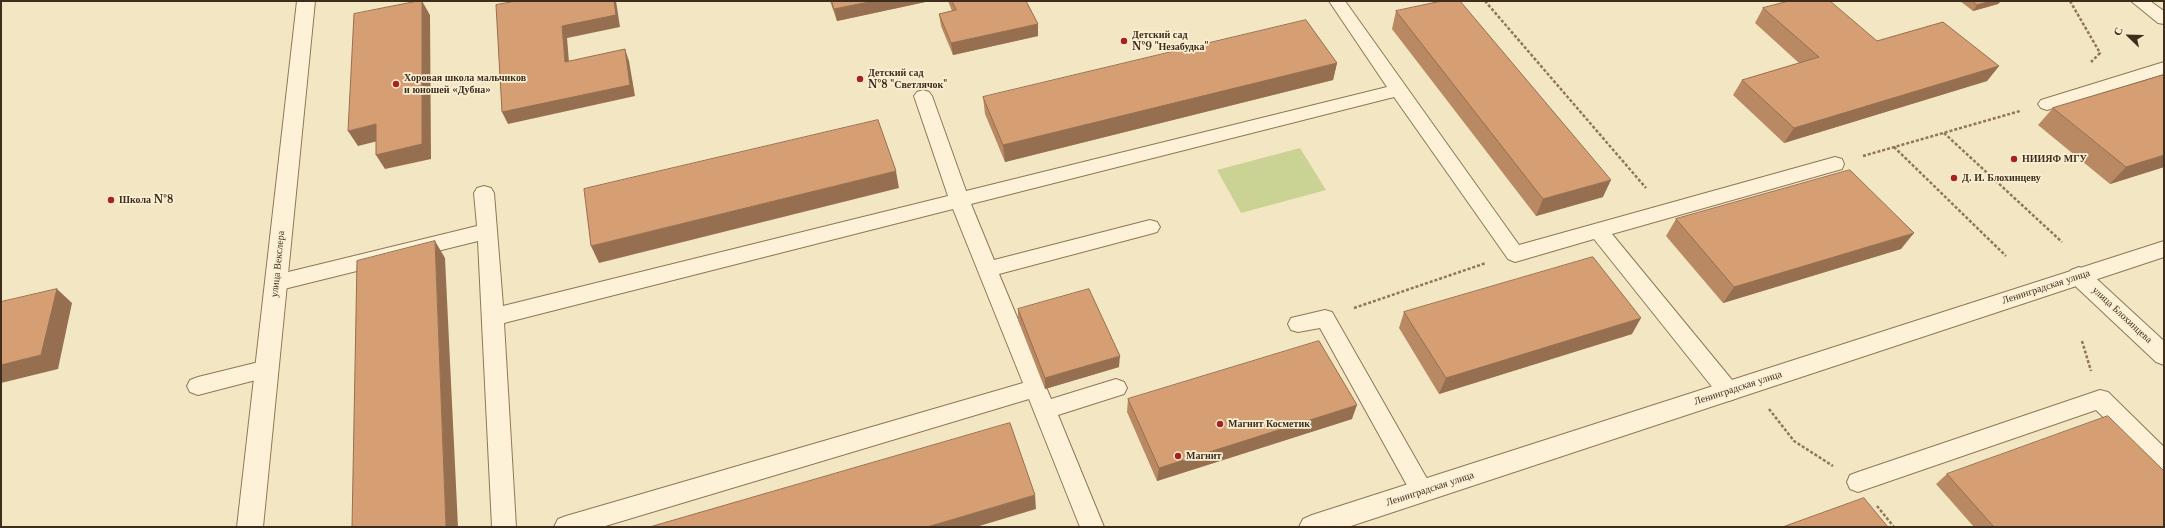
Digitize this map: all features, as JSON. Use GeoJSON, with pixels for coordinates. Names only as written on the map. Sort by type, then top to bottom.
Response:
{"type":"FeatureCollection","features":[{"type":"Feature","properties":{"kind":"street","name":"улица Векслера"},"geometry":{"type":"LineString","coordinates":[[250,527],[306,1]]}},
{"type":"Feature","properties":{"kind":"street","name":"Ленинградская улица"},"geometry":{"type":"LineString","coordinates":[[1312,527],[2164,249]]}},
{"type":"Feature","properties":{"kind":"street","name":"улица Блохинцева"},"geometry":{"type":"LineString","coordinates":[[2079,276],[2164,355]]}},
{"type":"Feature","properties":{"kind":"lane"},"geometry":{"type":"LineString","coordinates":[[1337,1],[1398,90],[1515,254],[1835,164]]}},
{"type":"Feature","properties":{"kind":"lane"},"geometry":{"type":"LineString","coordinates":[[2139,1],[2164,19]]}},
{"type":"Feature","properties":{"kind":"lane"},"geometry":{"type":"LineString","coordinates":[[2047,104],[2164,68]]}},
{"type":"Feature","properties":{"kind":"lane"},"geometry":{"type":"LineString","coordinates":[[493,317],[1398,90]]}},
{"type":"Feature","properties":{"kind":"lane"},"geometry":{"type":"LineString","coordinates":[[923,96],[959,199],[1092,527]]}},
{"type":"Feature","properties":{"kind":"lane"},"geometry":{"type":"LineString","coordinates":[[484,194],[493,317],[504,527]]}},
{"type":"Feature","properties":{"kind":"lane"},"geometry":{"type":"LineString","coordinates":[[988,269],[1150,227]]}},
{"type":"Feature","properties":{"kind":"lane"},"geometry":{"type":"LineString","coordinates":[[1598,230],[1739,388]]}},
{"type":"Feature","properties":{"kind":"lane"},"geometry":{"type":"LineString","coordinates":[[276,283],[487,231]]}},
{"type":"Feature","properties":{"kind":"lane"},"geometry":{"type":"LineString","coordinates":[[1298,324],[1325,318],[1422,491]]}},
{"type":"Feature","properties":{"kind":"lane"},"geometry":{"type":"LineString","coordinates":[[198,386],[266,369]]}},
{"type":"Feature","properties":{"kind":"lane"},"geometry":{"type":"LineString","coordinates":[[566,527],[1036,388]]}},
{"type":"Feature","properties":{"kind":"lane"},"geometry":{"type":"LineString","coordinates":[[1045,410],[1116,388]]}},
{"type":"Feature","properties":{"kind":"lane"},"geometry":{"type":"LineString","coordinates":[[1858,482],[2100,399],[2164,462]]}},
{"type":"Feature","properties":{"kind":"path"},"geometry":{"type":"LineString","coordinates":[[1485,1],[1666,211]]}},
{"type":"Feature","properties":{"kind":"path"},"geometry":{"type":"LineString","coordinates":[[2070,1],[2100,53],[2090,64]]}},
{"type":"Feature","properties":{"kind":"path"},"geometry":{"type":"LineString","coordinates":[[1835,164],[2047,104]]}},
{"type":"Feature","properties":{"kind":"path"},"geometry":{"type":"LineString","coordinates":[[1944,133],[2062,242]]}},
{"type":"Feature","properties":{"kind":"path"},"geometry":{"type":"LineString","coordinates":[[1893,147],[2006,256]]}},
{"type":"Feature","properties":{"kind":"path"},"geometry":{"type":"LineString","coordinates":[[1325,318],[1515,254]]}},
{"type":"Feature","properties":{"kind":"path"},"geometry":{"type":"LineString","coordinates":[[1739,388],[1794,441],[1858,482]]}},
{"type":"Feature","properties":{"kind":"green space"},"geometry":{"type":"Polygon","coordinates":[[[1300,148],[1326,190],[1241,213],[1217,170],[1300,148]]]}},
{"type":"Feature","properties":{"kind":"building","name":"Хоровая школа мальчиков и юношей «Дубна»"},"geometry":{"type":"Polygon","coordinates":[[[422,1],[422,144],[376,155],[376,124],[348,131],[354,14],[422,1]]]}},
{"type":"Feature","properties":{"kind":"building"},"geometry":{"type":"Polygon","coordinates":[[[517,1],[614,1],[616,15],[562,26],[565,62],[625,49],[630,85],[502,112],[496,5],[517,1]]]}},
{"type":"Feature","properties":{"kind":"building"},"geometry":{"type":"Polygon","coordinates":[[[832,1],[874,1],[834,9],[832,1]]]}},
{"type":"Feature","properties":{"kind":"building"},"geometry":{"type":"Polygon","coordinates":[[[952,1],[1026,1],[1038,24],[951,43],[939,14],[956,10],[952,1]]]}},
{"type":"Feature","properties":{"kind":"building"},"geometry":{"type":"Polygon","coordinates":[[[1442,1],[1460,1],[1611,180],[1543,199],[1396,11],[1442,1]]]}},
{"type":"Feature","properties":{"kind":"building"},"geometry":{"type":"Polygon","coordinates":[[[1789,1],[1830,1],[1877,41],[1943,22],[1999,66],[1794,128],[1742,80],[1819,57],[1763,8],[1789,1]]]}},
{"type":"Feature","properties":{"kind":"building"},"geometry":{"type":"Polygon","coordinates":[[[1973,1],[1991,1],[1977,5],[1973,1]]]}},
{"type":"Feature","properties":{"kind":"building"},"geometry":{"type":"Polygon","coordinates":[[[1306,20],[1337,63],[1003,145],[983,97],[1306,20]]]}},
{"type":"Feature","properties":{"kind":"building"},"geometry":{"type":"Polygon","coordinates":[[[2164,75],[2164,155],[2126,167],[2053,108],[2164,75]]]}},
{"type":"Feature","properties":{"kind":"building"},"geometry":{"type":"Polygon","coordinates":[[[878,120],[896,171],[591,246],[584,189],[878,120]]]}},
{"type":"Feature","properties":{"kind":"building"},"geometry":{"type":"Polygon","coordinates":[[[1850,170],[1914,233],[1734,287],[1676,219],[1850,170]]]}},
{"type":"Feature","properties":{"kind":"building"},"geometry":{"type":"Polygon","coordinates":[[[435,241],[446,527],[352,527],[357,261],[435,241]]]}},
{"type":"Feature","properties":{"kind":"building"},"geometry":{"type":"Polygon","coordinates":[[[1593,257],[1641,318],[1446,378],[1404,312],[1593,257]]]}},
{"type":"Feature","properties":{"kind":"building"},"geometry":{"type":"Polygon","coordinates":[[[57,289],[41,355],[1,365],[1,302],[57,289]]]}},
{"type":"Feature","properties":{"kind":"building"},"geometry":{"type":"Polygon","coordinates":[[[1089,289],[1120,356],[1045,378],[1018,309],[1089,289]]]}},
{"type":"Feature","properties":{"kind":"building"},"geometry":{"type":"Polygon","coordinates":[[[1319,341],[1357,405],[1159,468],[1128,399],[1319,341]]]}},
{"type":"Feature","properties":{"kind":"building"},"geometry":{"type":"Polygon","coordinates":[[[2108,416],[2164,471],[2164,527],[1994,527],[1947,474],[2108,416]]]}},
{"type":"Feature","properties":{"kind":"building"},"geometry":{"type":"Polygon","coordinates":[[[1010,423],[1035,495],[927,527],[650,527],[1010,423]]]}},
{"type":"Feature","properties":{"kind":"building"},"geometry":{"type":"Polygon","coordinates":[[[1864,498],[1888,527],[1783,527],[1864,498]]]}},
{"type":"Feature","properties":{"kind":"place","name":"Детский сад №9 \"Незабудка\""},"geometry":{"type":"Point","coordinates":[1124,41]}},
{"type":"Feature","properties":{"kind":"place","name":"Детский сад №8 \"Светлячок\""},"geometry":{"type":"Point","coordinates":[860,79]}},
{"type":"Feature","properties":{"kind":"place","name":"Хоровая школа мальчиков и юношей «Дубна»"},"geometry":{"type":"Point","coordinates":[396,84]}},
{"type":"Feature","properties":{"kind":"place","name":"НИИЯФ МГУ"},"geometry":{"type":"Point","coordinates":[2014,159]}},
{"type":"Feature","properties":{"kind":"place","name":"Д. И. Блохинцеву"},"geometry":{"type":"Point","coordinates":[1954,178]}},
{"type":"Feature","properties":{"kind":"place","name":"Школа №8"},"geometry":{"type":"Point","coordinates":[111,200]}},
{"type":"Feature","properties":{"kind":"place","name":"Магнит Косметик"},"geometry":{"type":"Point","coordinates":[1220,424]}},
{"type":"Feature","properties":{"kind":"place","name":"Магнит"},"geometry":{"type":"Point","coordinates":[1178,456]}}]}
